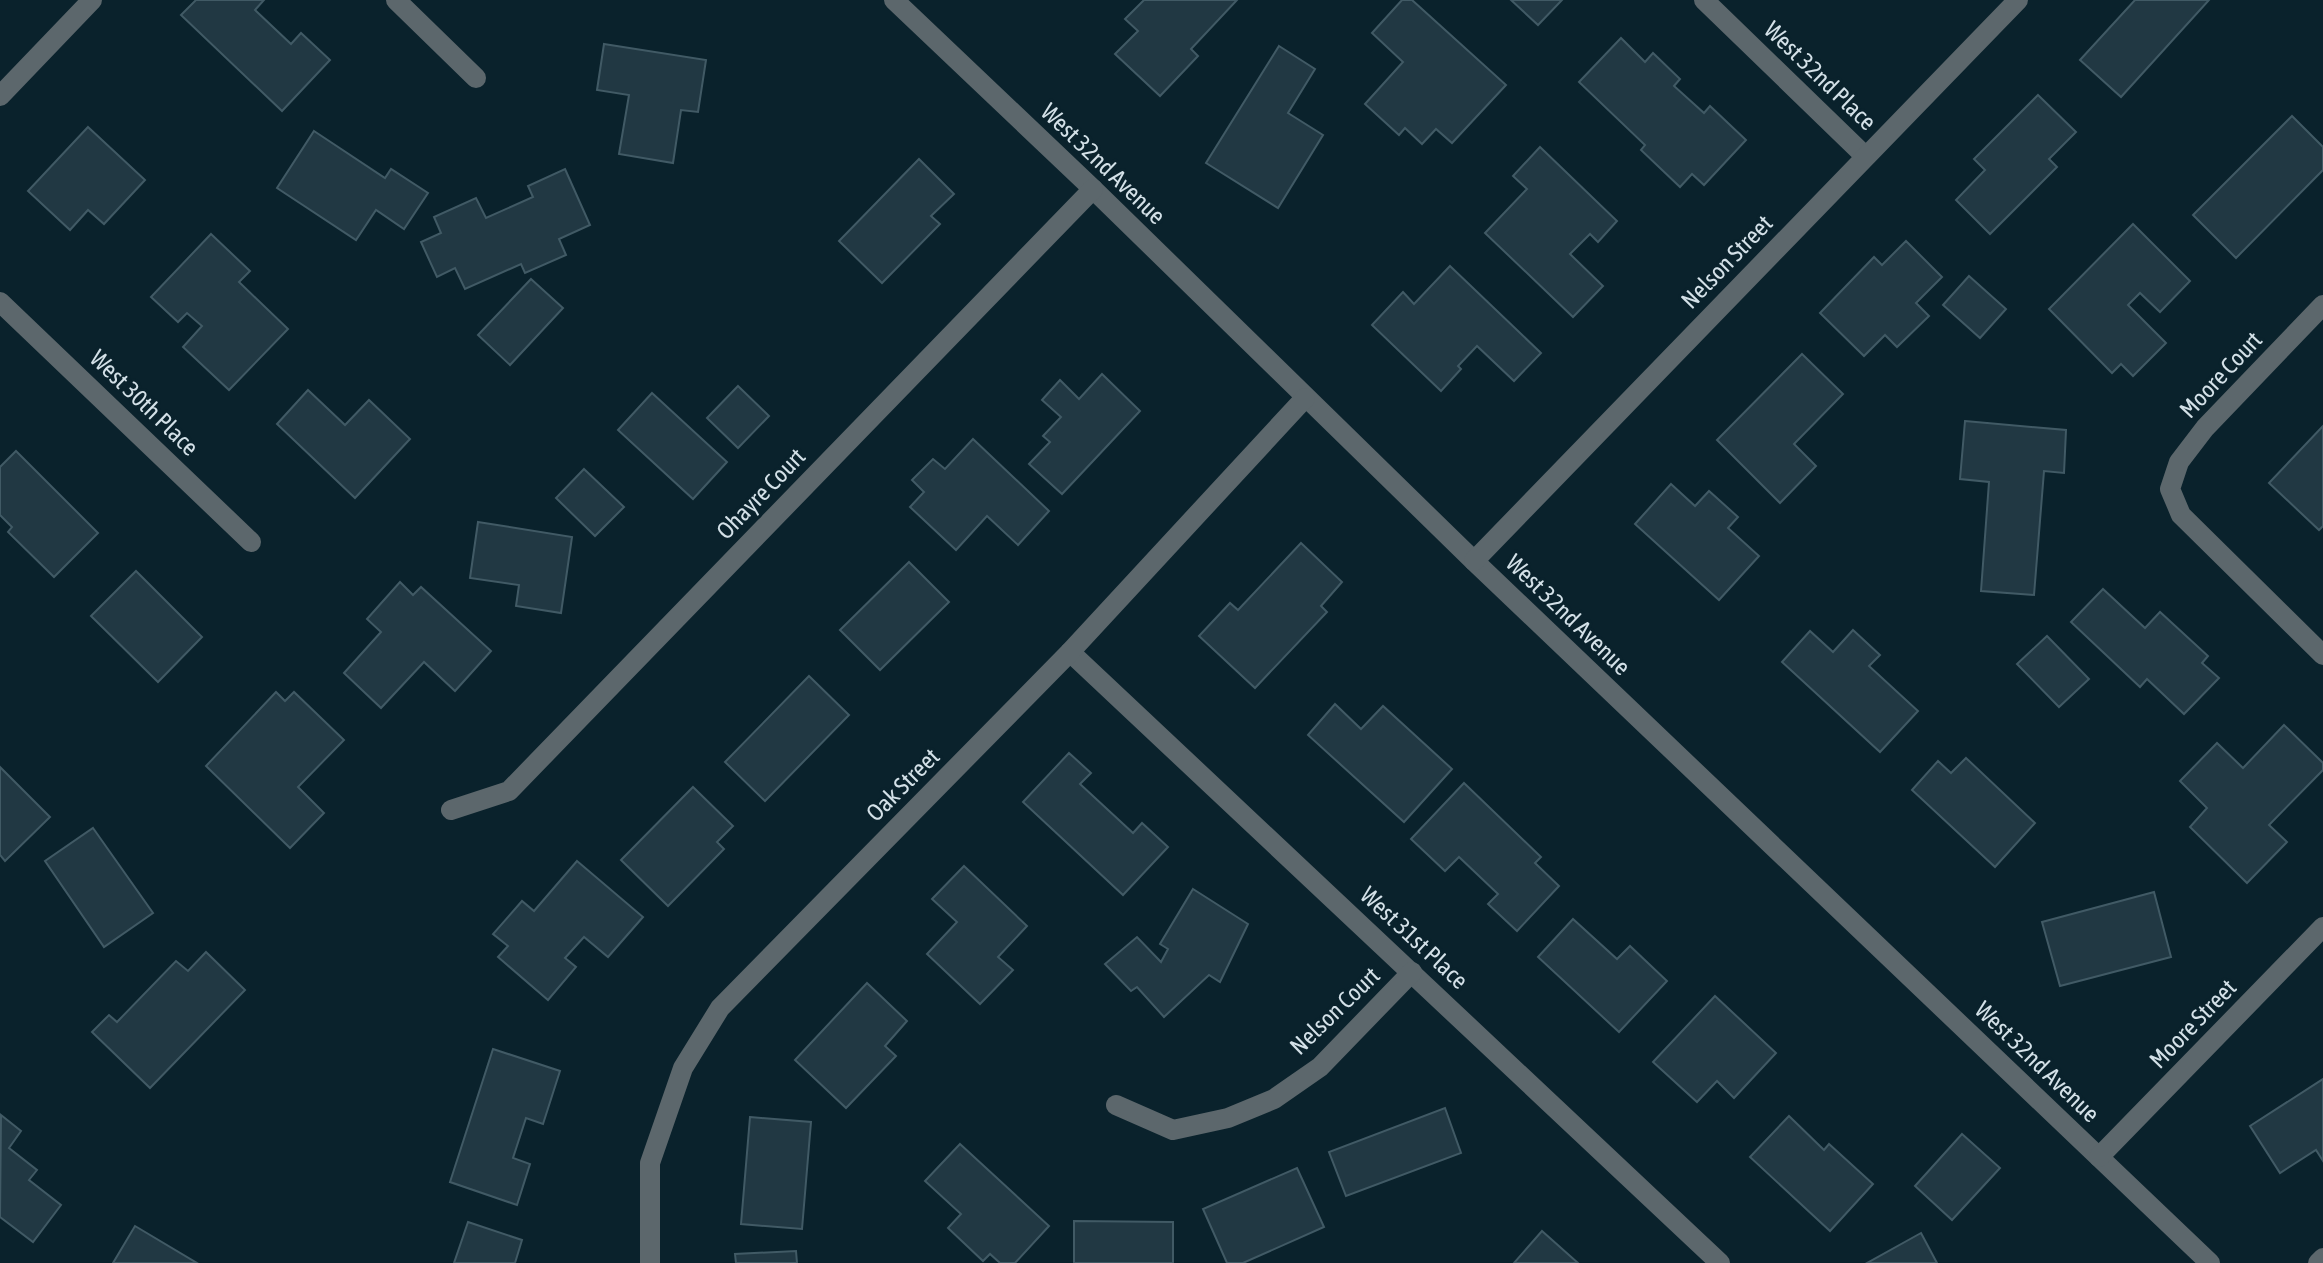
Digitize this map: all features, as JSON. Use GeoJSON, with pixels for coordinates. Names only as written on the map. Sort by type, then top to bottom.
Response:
{"type":"FeatureCollection","features":[{"type":"Feature","properties":{"kind":"street"},"geometry":{"type":"LineString","coordinates":[[0,96],[92,0]]}},
{"type":"Feature","properties":{"kind":"street"},"geometry":{"type":"LineString","coordinates":[[396,0],[476,78]]}},
{"type":"Feature","properties":{"kind":"street","name":"West 32nd Avenue"},"geometry":{"type":"LineString","coordinates":[[894,0],[1093,189],[1474,561],[2210,1263]]}},
{"type":"Feature","properties":{"kind":"street","name":"West 32nd Place"},"geometry":{"type":"LineString","coordinates":[[1704,0],[1865,156]]}},
{"type":"Feature","properties":{"kind":"street","name":"Nelson Street"},"geometry":{"type":"LineString","coordinates":[[1474,561],[2018,0]]}},
{"type":"Feature","properties":{"kind":"street","name":"Ohayre Court"},"geometry":{"type":"LineString","coordinates":[[451,810],[509,791],[1093,189]]}},
{"type":"Feature","properties":{"kind":"street","name":"West 30th Place"},"geometry":{"type":"LineString","coordinates":[[0,302],[251,542]]}},
{"type":"Feature","properties":{"kind":"street","name":"Moore Court"},"geometry":{"type":"LineString","coordinates":[[2323,305],[2205,428],[2179,462],[2170,489],[2181,515],[2323,655]]}},
{"type":"Feature","properties":{"kind":"street","name":"Oak Street"},"geometry":{"type":"LineString","coordinates":[[650,1263],[650,1163],[683,1068],[720,1008],[1070,652],[1305,398]]}},
{"type":"Feature","properties":{"kind":"street","name":"West 31st Place"},"geometry":{"type":"LineString","coordinates":[[1070,652],[1720,1263]]}},
{"type":"Feature","properties":{"kind":"street","name":"Moore Street"},"geometry":{"type":"LineString","coordinates":[[2099,1157],[2323,927]]}},
{"type":"Feature","properties":{"kind":"street","name":"Nelson Court"},"geometry":{"type":"LineString","coordinates":[[1116,1105],[1173,1130],[1228,1118],[1274,1099],[1320,1067],[1412,972]]}},
{"type":"Feature","properties":{"kind":"street"},"geometry":{"type":"LineString","coordinates":[[2318,1263],[2323,1258]]}},
{"type":"Feature","properties":{"kind":"building"},"geometry":{"type":"Polygon","coordinates":[[[196,0],[264,0],[255,10],[291,44],[301,33],[330,60],[282,111],[181,15],[196,0]]]}},
{"type":"Feature","properties":{"kind":"building"},"geometry":{"type":"Polygon","coordinates":[[[1144,0],[1237,0],[1191,49],[1198,56],[1160,96],[1115,54],[1138,31],[1125,19],[1144,0]]]}},
{"type":"Feature","properties":{"kind":"building"},"geometry":{"type":"Polygon","coordinates":[[[1402,0],[1412,0],[1506,85],[1452,143],[1436,129],[1422,144],[1405,128],[1399,135],[1365,104],[1403,62],[1372,33],[1402,0]]]}},
{"type":"Feature","properties":{"kind":"building"},"geometry":{"type":"Polygon","coordinates":[[[1511,0],[1562,0],[1538,25],[1511,0]]]}},
{"type":"Feature","properties":{"kind":"building"},"geometry":{"type":"Polygon","coordinates":[[[2135,0],[2209,0],[2121,97],[2080,60],[2135,0]]]}},
{"type":"Feature","properties":{"kind":"building"},"geometry":{"type":"Polygon","coordinates":[[[1621,38],[1645,62],[1653,53],[1680,79],[1674,86],[1704,113],[1710,106],[1746,140],[1704,185],[1692,174],[1680,187],[1641,150],[1645,145],[1579,82],[1621,38]]]}},
{"type":"Feature","properties":{"kind":"building"},"geometry":{"type":"Polygon","coordinates":[[[604,44],[706,60],[698,112],[681,110],[673,163],[619,154],[629,95],[597,90],[604,44]]]}},
{"type":"Feature","properties":{"kind":"building"},"geometry":{"type":"Polygon","coordinates":[[[1279,46],[1315,69],[1288,113],[1323,135],[1278,208],[1206,163],[1279,46]]]}},
{"type":"Feature","properties":{"kind":"building"},"geometry":{"type":"Polygon","coordinates":[[[2038,95],[2076,132],[2049,159],[2057,167],[1990,234],[1956,200],[1985,170],[1974,159],[2038,95]]]}},
{"type":"Feature","properties":{"kind":"building"},"geometry":{"type":"Polygon","coordinates":[[[2292,116],[2323,147],[2323,170],[2236,258],[2193,215],[2292,116]]]}},
{"type":"Feature","properties":{"kind":"building"},"geometry":{"type":"Polygon","coordinates":[[[88,127],[145,180],[104,224],[88,210],[70,230],[28,191],[88,127]]]}},
{"type":"Feature","properties":{"kind":"building"},"geometry":{"type":"Polygon","coordinates":[[[314,131],[385,178],[391,169],[428,193],[404,229],[376,210],[356,240],[277,188],[314,131]]]}},
{"type":"Feature","properties":{"kind":"building"},"geometry":{"type":"Polygon","coordinates":[[[1540,147],[1617,221],[1598,242],[1590,234],[1570,254],[1603,286],[1573,317],[1485,233],[1527,189],[1513,176],[1540,147]]]}},
{"type":"Feature","properties":{"kind":"building"},"geometry":{"type":"Polygon","coordinates":[[[919,159],[954,194],[931,216],[940,224],[882,283],[839,241],[919,159]]]}},
{"type":"Feature","properties":{"kind":"building"},"geometry":{"type":"Polygon","coordinates":[[[565,169],[590,225],[559,239],[566,255],[525,273],[521,264],[465,289],[455,268],[437,277],[421,242],[441,233],[434,217],[476,198],[486,218],[533,197],[528,186],[565,169]]]}},
{"type":"Feature","properties":{"kind":"building"},"geometry":{"type":"Polygon","coordinates":[[[2133,224],[2190,281],[2160,312],[2140,293],[2128,305],[2166,343],[2133,376],[2121,364],[2112,373],[2049,309],[2133,224]]]}},
{"type":"Feature","properties":{"kind":"building"},"geometry":{"type":"Polygon","coordinates":[[[211,234],[250,271],[239,282],[288,329],[229,390],[183,347],[202,326],[187,313],[178,322],[151,297],[211,234]]]}},
{"type":"Feature","properties":{"kind":"building"},"geometry":{"type":"Polygon","coordinates":[[[1906,241],[1942,277],[1916,303],[1929,316],[1897,347],[1885,335],[1864,356],[1820,313],[1874,257],[1882,265],[1906,241]]]}},
{"type":"Feature","properties":{"kind":"building"},"geometry":{"type":"Polygon","coordinates":[[[1450,266],[1541,353],[1514,381],[1477,346],[1441,391],[1372,325],[1403,292],[1414,304],[1450,266]]]}},
{"type":"Feature","properties":{"kind":"building"},"geometry":{"type":"Polygon","coordinates":[[[1969,276],[2006,309],[1980,338],[1943,305],[1969,276]]]}},
{"type":"Feature","properties":{"kind":"building"},"geometry":{"type":"Polygon","coordinates":[[[531,279],[563,308],[510,365],[478,335],[531,279]]]}},
{"type":"Feature","properties":{"kind":"building"},"geometry":{"type":"Polygon","coordinates":[[[1802,354],[1843,394],[1794,444],[1816,466],[1780,503],[1717,440],[1802,354]]]}},
{"type":"Feature","properties":{"kind":"building"},"geometry":{"type":"Polygon","coordinates":[[[1102,374],[1140,411],[1062,494],[1029,464],[1050,442],[1043,436],[1061,417],[1042,400],[1060,380],[1079,399],[1102,374]]]}},
{"type":"Feature","properties":{"kind":"building"},"geometry":{"type":"Polygon","coordinates":[[[738,386],[769,416],[738,448],[707,418],[738,386]]]}},
{"type":"Feature","properties":{"kind":"building"},"geometry":{"type":"Polygon","coordinates":[[[308,390],[345,425],[369,400],[410,439],[355,498],[277,424],[308,390]]]}},
{"type":"Feature","properties":{"kind":"building"},"geometry":{"type":"Polygon","coordinates":[[[652,393],[727,462],[693,499],[618,430],[652,393]]]}},
{"type":"Feature","properties":{"kind":"building"},"geometry":{"type":"Polygon","coordinates":[[[1965,421],[2066,430],[2064,473],[2044,471],[2034,595],[1981,591],[1989,482],[1960,479],[1965,421]]]}},
{"type":"Feature","properties":{"kind":"building"},"geometry":{"type":"Polygon","coordinates":[[[2323,426],[2323,526],[2319,530],[2269,483],[2323,426]]]}},
{"type":"Feature","properties":{"kind":"building"},"geometry":{"type":"Polygon","coordinates":[[[973,439],[1049,511],[1018,545],[987,516],[956,550],[910,507],[924,492],[912,480],[933,459],[945,469],[973,439]]]}},
{"type":"Feature","properties":{"kind":"building"},"geometry":{"type":"Polygon","coordinates":[[[16,451],[98,533],[54,577],[8,532],[12,527],[0,515],[0,467],[16,451]]]}},
{"type":"Feature","properties":{"kind":"building"},"geometry":{"type":"Polygon","coordinates":[[[584,469],[624,507],[595,536],[556,498],[584,469]]]}},
{"type":"Feature","properties":{"kind":"building"},"geometry":{"type":"Polygon","coordinates":[[[1671,484],[1695,506],[1709,491],[1738,517],[1728,528],[1759,556],[1719,600],[1635,524],[1671,484]]]}},
{"type":"Feature","properties":{"kind":"building"},"geometry":{"type":"Polygon","coordinates":[[[478,522],[572,537],[561,613],[516,606],[519,585],[470,578],[478,522]]]}},
{"type":"Feature","properties":{"kind":"building"},"geometry":{"type":"Polygon","coordinates":[[[1301,543],[1342,582],[1321,606],[1327,612],[1255,688],[1199,636],[1230,603],[1238,610],[1301,543]]]}},
{"type":"Feature","properties":{"kind":"building"},"geometry":{"type":"Polygon","coordinates":[[[909,562],[949,602],[880,670],[840,630],[909,562]]]}},
{"type":"Feature","properties":{"kind":"building"},"geometry":{"type":"Polygon","coordinates":[[[136,571],[202,637],[158,682],[91,616],[136,571]]]}},
{"type":"Feature","properties":{"kind":"building"},"geometry":{"type":"Polygon","coordinates":[[[400,582],[413,595],[421,587],[491,651],[455,691],[424,662],[381,708],[344,673],[381,632],[367,619],[400,582]]]}},
{"type":"Feature","properties":{"kind":"building"},"geometry":{"type":"Polygon","coordinates":[[[2103,589],[2145,628],[2160,612],[2208,656],[2202,663],[2219,678],[2184,714],[2147,679],[2140,687],[2071,622],[2103,589]]]}},
{"type":"Feature","properties":{"kind":"building"},"geometry":{"type":"Polygon","coordinates":[[[1853,630],[1880,655],[1869,666],[1918,711],[1880,752],[1782,662],[1810,631],[1833,652],[1853,630]]]}},
{"type":"Feature","properties":{"kind":"building"},"geometry":{"type":"Polygon","coordinates":[[[2047,636],[2089,679],[2059,707],[2017,664],[2047,636]]]}},
{"type":"Feature","properties":{"kind":"building"},"geometry":{"type":"Polygon","coordinates":[[[809,676],[849,715],[765,801],[725,762],[809,676]]]}},
{"type":"Feature","properties":{"kind":"building"},"geometry":{"type":"Polygon","coordinates":[[[276,692],[285,701],[294,692],[344,740],[298,787],[324,813],[290,848],[206,766],[276,692]]]}},
{"type":"Feature","properties":{"kind":"building"},"geometry":{"type":"Polygon","coordinates":[[[1335,704],[1361,729],[1383,706],[1452,769],[1404,822],[1308,735],[1335,704]]]}},
{"type":"Feature","properties":{"kind":"building"},"geometry":{"type":"Polygon","coordinates":[[[2284,725],[2323,763],[2323,770],[2269,825],[2287,842],[2247,883],[2190,827],[2207,808],[2180,781],[2217,743],[2243,768],[2284,725]]]}},
{"type":"Feature","properties":{"kind":"building"},"geometry":{"type":"Polygon","coordinates":[[[1069,753],[1091,773],[1080,784],[1133,833],[1142,823],[1168,847],[1123,895],[1023,802],[1069,753]]]}},
{"type":"Feature","properties":{"kind":"building"},"geometry":{"type":"Polygon","coordinates":[[[1966,758],[2035,823],[1995,867],[1912,790],[1938,761],[1951,773],[1966,758]]]}},
{"type":"Feature","properties":{"kind":"building"},"geometry":{"type":"Polygon","coordinates":[[[0,767],[50,817],[5,861],[0,855],[0,767]]]}},
{"type":"Feature","properties":{"kind":"building"},"geometry":{"type":"Polygon","coordinates":[[[1464,783],[1541,857],[1535,863],[1559,886],[1517,931],[1488,904],[1498,894],[1459,857],[1445,871],[1411,839],[1464,783]]]}},
{"type":"Feature","properties":{"kind":"building"},"geometry":{"type":"Polygon","coordinates":[[[693,787],[733,826],[717,842],[724,849],[668,906],[621,860],[693,787]]]}},
{"type":"Feature","properties":{"kind":"building"},"geometry":{"type":"Polygon","coordinates":[[[93,828],[153,913],[104,947],[45,861],[93,828]]]}},
{"type":"Feature","properties":{"kind":"building"},"geometry":{"type":"Polygon","coordinates":[[[577,861],[643,917],[608,957],[584,937],[565,958],[576,967],[548,1000],[498,957],[508,946],[493,934],[522,901],[534,911],[577,861]]]}},
{"type":"Feature","properties":{"kind":"building"},"geometry":{"type":"Polygon","coordinates":[[[964,866],[1027,926],[998,957],[1013,970],[980,1004],[927,954],[957,922],[932,899],[964,866]]]}},
{"type":"Feature","properties":{"kind":"building"},"geometry":{"type":"Polygon","coordinates":[[[1193,889],[1248,924],[1220,982],[1209,975],[1164,1017],[1137,987],[1131,991],[1105,964],[1137,937],[1161,962],[1168,949],[1160,944],[1193,889]]]}},
{"type":"Feature","properties":{"kind":"building"},"geometry":{"type":"Polygon","coordinates":[[[2154,892],[2171,957],[2060,986],[2042,922],[2154,892]]]}},
{"type":"Feature","properties":{"kind":"building"},"geometry":{"type":"Polygon","coordinates":[[[1573,919],[1617,959],[1630,946],[1667,981],[1619,1032],[1538,957],[1573,919]]]}},
{"type":"Feature","properties":{"kind":"building"},"geometry":{"type":"Polygon","coordinates":[[[206,952],[245,990],[150,1088],[92,1032],[109,1015],[117,1022],[176,961],[188,971],[206,952]]]}},
{"type":"Feature","properties":{"kind":"building"},"geometry":{"type":"Polygon","coordinates":[[[867,983],[907,1021],[885,1046],[896,1056],[846,1108],[795,1060],[867,983]]]}},
{"type":"Feature","properties":{"kind":"building"},"geometry":{"type":"Polygon","coordinates":[[[1715,996],[1776,1053],[1734,1098],[1717,1081],[1697,1102],[1653,1062],[1715,996]]]}},
{"type":"Feature","properties":{"kind":"building"},"geometry":{"type":"Polygon","coordinates":[[[493,1049],[560,1071],[543,1124],[526,1118],[513,1158],[530,1164],[517,1205],[450,1182],[493,1049]]]}},
{"type":"Feature","properties":{"kind":"building"},"geometry":{"type":"Polygon","coordinates":[[[2323,1079],[2323,1161],[2316,1150],[2280,1173],[2250,1126],[2323,1079]]]}},
{"type":"Feature","properties":{"kind":"building"},"geometry":{"type":"Polygon","coordinates":[[[1445,1108],[1461,1153],[1346,1196],[1329,1152],[1445,1108]]]}},
{"type":"Feature","properties":{"kind":"building"},"geometry":{"type":"Polygon","coordinates":[[[1,1115],[21,1131],[9,1148],[37,1170],[29,1180],[61,1205],[33,1242],[0,1217],[1,1115]]]}},
{"type":"Feature","properties":{"kind":"building"},"geometry":{"type":"Polygon","coordinates":[[[1789,1116],[1824,1150],[1829,1144],[1873,1184],[1830,1231],[1750,1157],[1789,1116]]]}},
{"type":"Feature","properties":{"kind":"building"},"geometry":{"type":"Polygon","coordinates":[[[750,1117],[811,1122],[802,1229],[741,1224],[750,1117]]]}},
{"type":"Feature","properties":{"kind":"building"},"geometry":{"type":"Polygon","coordinates":[[[1962,1134],[2000,1168],[1952,1220],[1915,1186],[1962,1134]]]}},
{"type":"Feature","properties":{"kind":"building"},"geometry":{"type":"Polygon","coordinates":[[[960,1144],[1049,1226],[1015,1263],[1000,1263],[990,1254],[983,1261],[948,1228],[961,1214],[925,1181],[960,1144]]]}},
{"type":"Feature","properties":{"kind":"building"},"geometry":{"type":"Polygon","coordinates":[[[1297,1168],[1324,1227],[1243,1263],[1227,1263],[1203,1209],[1297,1168]]]}},
{"type":"Feature","properties":{"kind":"building"},"geometry":{"type":"Polygon","coordinates":[[[1074,1221],[1173,1222],[1173,1263],[1074,1263],[1074,1221]]]}},
{"type":"Feature","properties":{"kind":"building"},"geometry":{"type":"Polygon","coordinates":[[[468,1222],[522,1240],[515,1263],[454,1263],[468,1222]]]}},
{"type":"Feature","properties":{"kind":"building"},"geometry":{"type":"Polygon","coordinates":[[[135,1226],[197,1263],[113,1263],[135,1226]]]}},
{"type":"Feature","properties":{"kind":"building"},"geometry":{"type":"Polygon","coordinates":[[[1542,1231],[1578,1263],[1514,1263],[1542,1231]]]}},
{"type":"Feature","properties":{"kind":"building"},"geometry":{"type":"Polygon","coordinates":[[[1921,1233],[1937,1263],[1867,1263],[1921,1233]]]}},
{"type":"Feature","properties":{"kind":"building"},"geometry":{"type":"Polygon","coordinates":[[[796,1251],[797,1263],[736,1263],[735,1254],[796,1251]]]}}]}
